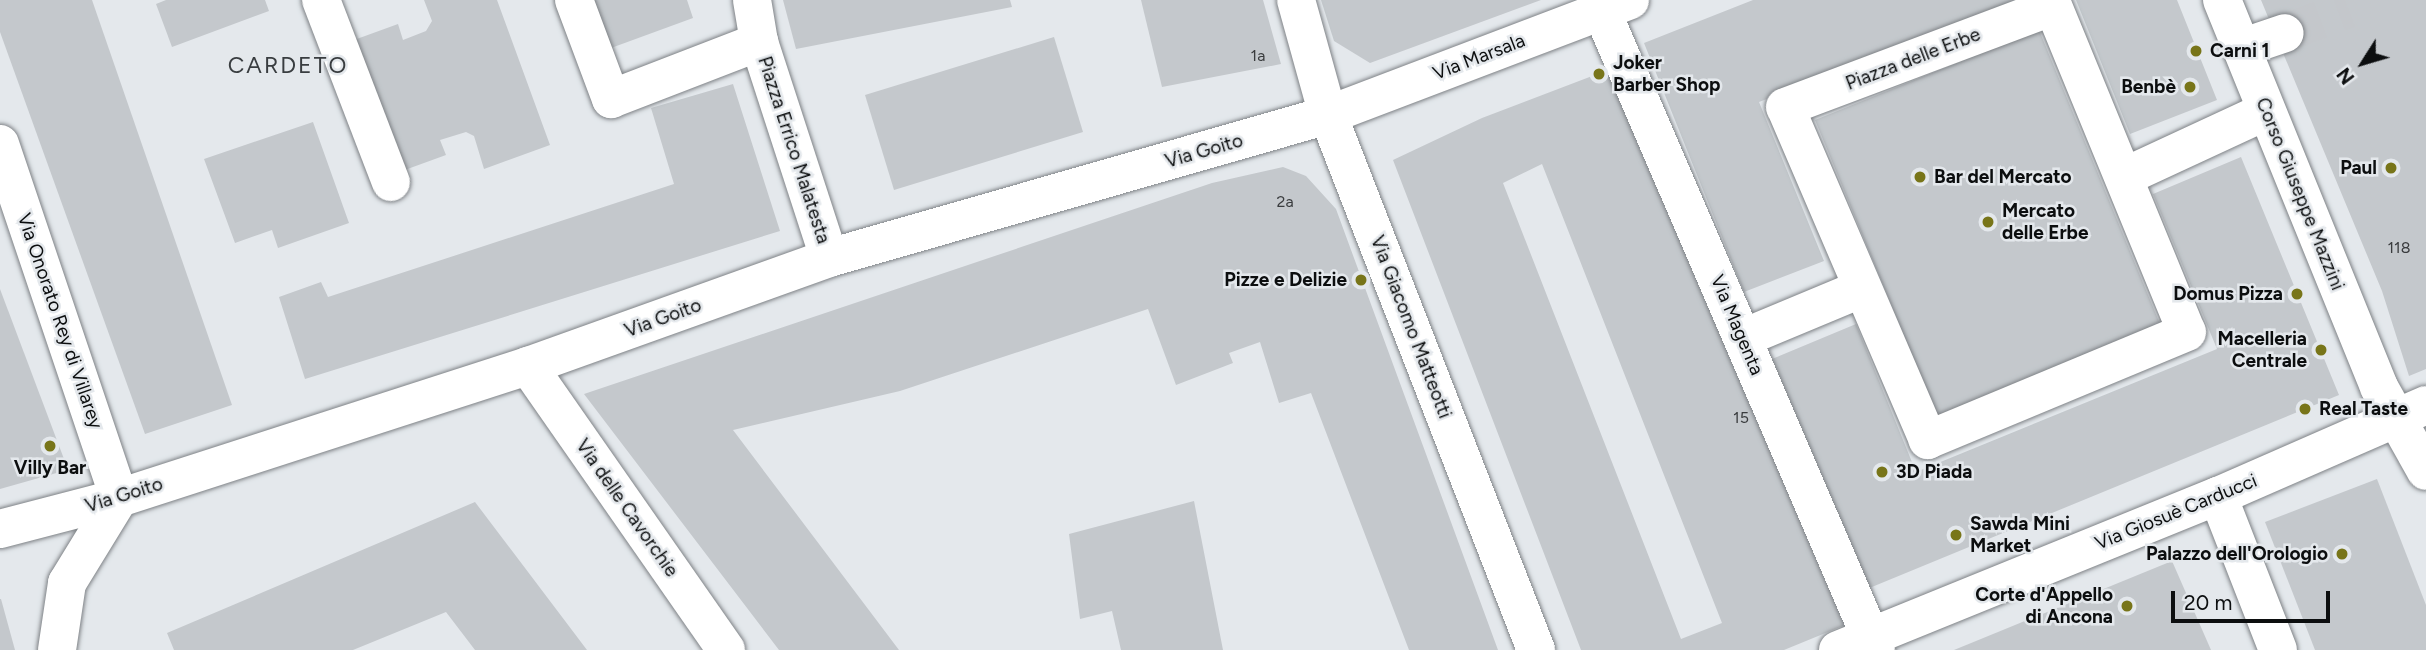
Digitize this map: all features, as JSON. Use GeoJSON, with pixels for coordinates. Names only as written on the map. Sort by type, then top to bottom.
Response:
{"type":"FeatureCollection","features":[{"type":"Feature","properties":{"kind":"street"},"geometry":{"type":"LineString","coordinates":[[321,0],[390,182]]}},
{"type":"Feature","properties":{"kind":"street","name":"Piazza Errico Malatesta"},"geometry":{"type":"LineString","coordinates":[[574,0],[611,99],[760,42]]}},
{"type":"Feature","properties":{"kind":"street","name":"Piazza Errico Malatesta"},"geometry":{"type":"LineString","coordinates":[[752,0],[760,42],[829,258]]}},
{"type":"Feature","properties":{"kind":"street","name":"Via Giacomo Matteotti"},"geometry":{"type":"LineString","coordinates":[[1296,0],[1328,115],[1536,650]]}},
{"type":"Feature","properties":{"kind":"street","name":"Corso Giuseppe Mazzini"},"geometry":{"type":"LineString","coordinates":[[2222,0],[2266,111],[2400,403],[2426,471]]}},
{"type":"Feature","properties":{"kind":"street","name":"Via Marsala"},"geometry":{"type":"LineString","coordinates":[[1328,115],[1609,3]]}},
{"type":"Feature","properties":{"kind":"street","name":"Via Magenta"},"geometry":{"type":"LineString","coordinates":[[1609,3],[1743,338],[1861,645]]}},
{"type":"Feature","properties":{"kind":"street","name":"Piazza delle Erbe"},"geometry":{"type":"LineString","coordinates":[[2053,6],[2126,176],[2187,332],[1928,440],[1861,289],[1785,107],[2053,6]]}},
{"type":"Feature","properties":{"kind":"street"},"geometry":{"type":"LineString","coordinates":[[2241,48],[2285,33]]}},
{"type":"Feature","properties":{"kind":"street"},"geometry":{"type":"LineString","coordinates":[[2126,176],[2266,111]]}},
{"type":"Feature","properties":{"kind":"street","name":"Via Goito"},"geometry":{"type":"LineString","coordinates":[[0,529],[119,498],[528,366],[829,258],[1328,115]]}},
{"type":"Feature","properties":{"kind":"street","name":"Via Onorato Rey di Villarey"},"geometry":{"type":"LineString","coordinates":[[0,144],[119,498]]}},
{"type":"Feature","properties":{"kind":"street"},"geometry":{"type":"LineString","coordinates":[[1743,338],[1861,289]]}},
{"type":"Feature","properties":{"kind":"street","name":"Via delle Cavorchie"},"geometry":{"type":"LineString","coordinates":[[528,366],[726,650]]}},
{"type":"Feature","properties":{"kind":"street","name":"Via Giosuè Carducci"},"geometry":{"type":"LineString","coordinates":[[1861,645],[2358,435],[2400,403]]}},
{"type":"Feature","properties":{"kind":"street"},"geometry":{"type":"LineString","coordinates":[[2218,496],[2278,650]]}},
{"type":"Feature","properties":{"kind":"street"},"geometry":{"type":"LineString","coordinates":[[57,650],[67,583],[119,498]]}},
{"type":"Feature","properties":{"kind":"building"},"geometry":{"type":"Polygon","coordinates":[[[0,0],[92,0],[232,405],[145,434],[0,32],[0,0]]]}},
{"type":"Feature","properties":{"kind":"building"},"geometry":{"type":"Polygon","coordinates":[[[166,0],[265,0],[269,11],[172,47],[156,4],[166,0]]]}},
{"type":"Feature","properties":{"kind":"building"},"geometry":{"type":"Polygon","coordinates":[[[424,0],[497,0],[550,145],[484,169],[474,136],[466,132],[440,140],[446,155],[402,171],[354,40],[398,24],[403,40],[426,31],[432,21],[424,0]]]}},
{"type":"Feature","properties":{"kind":"building"},"geometry":{"type":"Polygon","coordinates":[[[594,0],[687,0],[693,18],[611,48],[594,0]]]}},
{"type":"Feature","properties":{"kind":"building"},"geometry":{"type":"Polygon","coordinates":[[[783,0],[1010,0],[1012,7],[796,49],[783,0]]]}},
{"type":"Feature","properties":{"kind":"building"},"geometry":{"type":"Polygon","coordinates":[[[1141,0],[1263,0],[1281,64],[1162,87],[1141,0]]]}},
{"type":"Feature","properties":{"kind":"building"},"geometry":{"type":"Polygon","coordinates":[[[1321,0],[1541,0],[1370,63],[1334,41],[1321,0]]]}},
{"type":"Feature","properties":{"kind":"building"},"geometry":{"type":"Polygon","coordinates":[[[1753,0],[2016,0],[1759,102],[1824,261],[1744,292],[1644,43],[1753,0]]]}},
{"type":"Feature","properties":{"kind":"building"},"geometry":{"type":"Polygon","coordinates":[[[2076,0],[2177,0],[2217,100],[2130,134],[2076,0]]]}},
{"type":"Feature","properties":{"kind":"building"},"geometry":{"type":"Polygon","coordinates":[[[2261,0],[2426,0],[2426,369],[2409,376],[2382,291],[2261,0]]]}},
{"type":"Feature","properties":{"kind":"building","name":"Mercato delle Erbe"},"geometry":{"type":"Polygon","coordinates":[[[2039,30],[2160,324],[1937,416],[1815,120],[2039,30]]]}},
{"type":"Feature","properties":{"kind":"building"},"geometry":{"type":"Polygon","coordinates":[[[1054,37],[1083,132],[894,190],[865,95],[1054,37]]]}},
{"type":"Feature","properties":{"kind":"building"},"geometry":{"type":"Polygon","coordinates":[[[1621,65],[1862,618],[1784,650],[1581,650],[1393,160],[1482,118],[1621,65]],[[1542,164],[1503,183],[1681,639],[1722,623],[1542,164]]]}},
{"type":"Feature","properties":{"kind":"building"},"geometry":{"type":"Polygon","coordinates":[[[733,84],[780,231],[305,379],[279,297],[321,282],[328,297],[674,184],[651,108],[733,84]]]}},
{"type":"Feature","properties":{"kind":"building"},"geometry":{"type":"Polygon","coordinates":[[[313,122],[349,223],[278,248],[272,230],[235,243],[204,159],[313,122]]]}},
{"type":"Feature","properties":{"kind":"building"},"geometry":{"type":"Polygon","coordinates":[[[2241,157],[2339,395],[1867,589],[1772,359],[1856,324],[1916,472],[2217,349],[2153,194],[2241,157]]]}},
{"type":"Feature","properties":{"kind":"building"},"geometry":{"type":"Polygon","coordinates":[[[1283,167],[1306,176],[1336,209],[1498,650],[1409,650],[1311,393],[1279,403],[1260,342],[1229,353],[1233,363],[1176,385],[1148,309],[900,391],[733,430],[899,650],[779,650],[584,394],[1212,183],[1283,167]]]}},
{"type":"Feature","properties":{"kind":"building"},"geometry":{"type":"Polygon","coordinates":[[[0,289],[64,459],[60,472],[0,489],[0,289]]]}},
{"type":"Feature","properties":{"kind":"building","name":"Palazzo dell'Orologio"},"geometry":{"type":"Polygon","coordinates":[[[2377,479],[2426,605],[2426,650],[2315,650],[2265,522],[2377,479]]]}},
{"type":"Feature","properties":{"kind":"building"},"geometry":{"type":"Polygon","coordinates":[[[1194,501],[1223,650],[1121,650],[1112,611],[1080,619],[1069,534],[1194,501]]]}},
{"type":"Feature","properties":{"kind":"building"},"geometry":{"type":"Polygon","coordinates":[[[475,502],[587,650],[475,650],[446,612],[353,650],[174,650],[167,633],[475,502]]]}},
{"type":"Feature","properties":{"kind":"building","name":"Corte d'Appello di Ancona"},"geometry":{"type":"Polygon","coordinates":[[[2172,561],[2211,650],[1954,650],[2172,561]]]}},
{"type":"Feature","properties":{"kind":"building"},"geometry":{"type":"Polygon","coordinates":[[[1,599],[15,650],[0,650],[1,599]]]}},
{"type":"Feature","properties":{"kind":"tunnel"},"geometry":{"type":"LineString","coordinates":[[2285,33],[2349,9]]}},
{"type":"Feature","properties":{"kind":"place","name":"Carni 1"},"geometry":{"type":"Point","coordinates":[2196,51]}},
{"type":"Feature","properties":{"kind":"place","name":"Joker Barber Shop"},"geometry":{"type":"Point","coordinates":[1599,74]}},
{"type":"Feature","properties":{"kind":"place","name":"Benbè"},"geometry":{"type":"Point","coordinates":[2190,87]}},
{"type":"Feature","properties":{"kind":"place","name":"Paul"},"geometry":{"type":"Point","coordinates":[2391,168]}},
{"type":"Feature","properties":{"kind":"place","name":"Bar del Mercato"},"geometry":{"type":"Point","coordinates":[1920,177]}},
{"type":"Feature","properties":{"kind":"place","name":"Mercato delle Erbe"},"geometry":{"type":"Point","coordinates":[1988,222]}},
{"type":"Feature","properties":{"kind":"place","name":"Pizze e Delizie"},"geometry":{"type":"Point","coordinates":[1361,280]}},
{"type":"Feature","properties":{"kind":"place","name":"Domus Pizza"},"geometry":{"type":"Point","coordinates":[2297,294]}},
{"type":"Feature","properties":{"kind":"place","name":"Macelleria Centrale"},"geometry":{"type":"Point","coordinates":[2321,350]}},
{"type":"Feature","properties":{"kind":"place","name":"Real Taste"},"geometry":{"type":"Point","coordinates":[2305,409]}},
{"type":"Feature","properties":{"kind":"place","name":"Villy Bar"},"geometry":{"type":"Point","coordinates":[50,446]}},
{"type":"Feature","properties":{"kind":"place","name":"3D Piada"},"geometry":{"type":"Point","coordinates":[1882,472]}},
{"type":"Feature","properties":{"kind":"place","name":"Sawda Mini Market"},"geometry":{"type":"Point","coordinates":[1956,535]}},
{"type":"Feature","properties":{"kind":"place","name":"Palazzo dell'Orologio"},"geometry":{"type":"Point","coordinates":[2342,554]}},
{"type":"Feature","properties":{"kind":"place","name":"Corte d'Appello di Ancona"},"geometry":{"type":"Point","coordinates":[2127,606]}},
{"type":"Feature","properties":{"kind":"district","name":"CARDETO"},"geometry":{"type":"Point","coordinates":[288,65]}}]}
